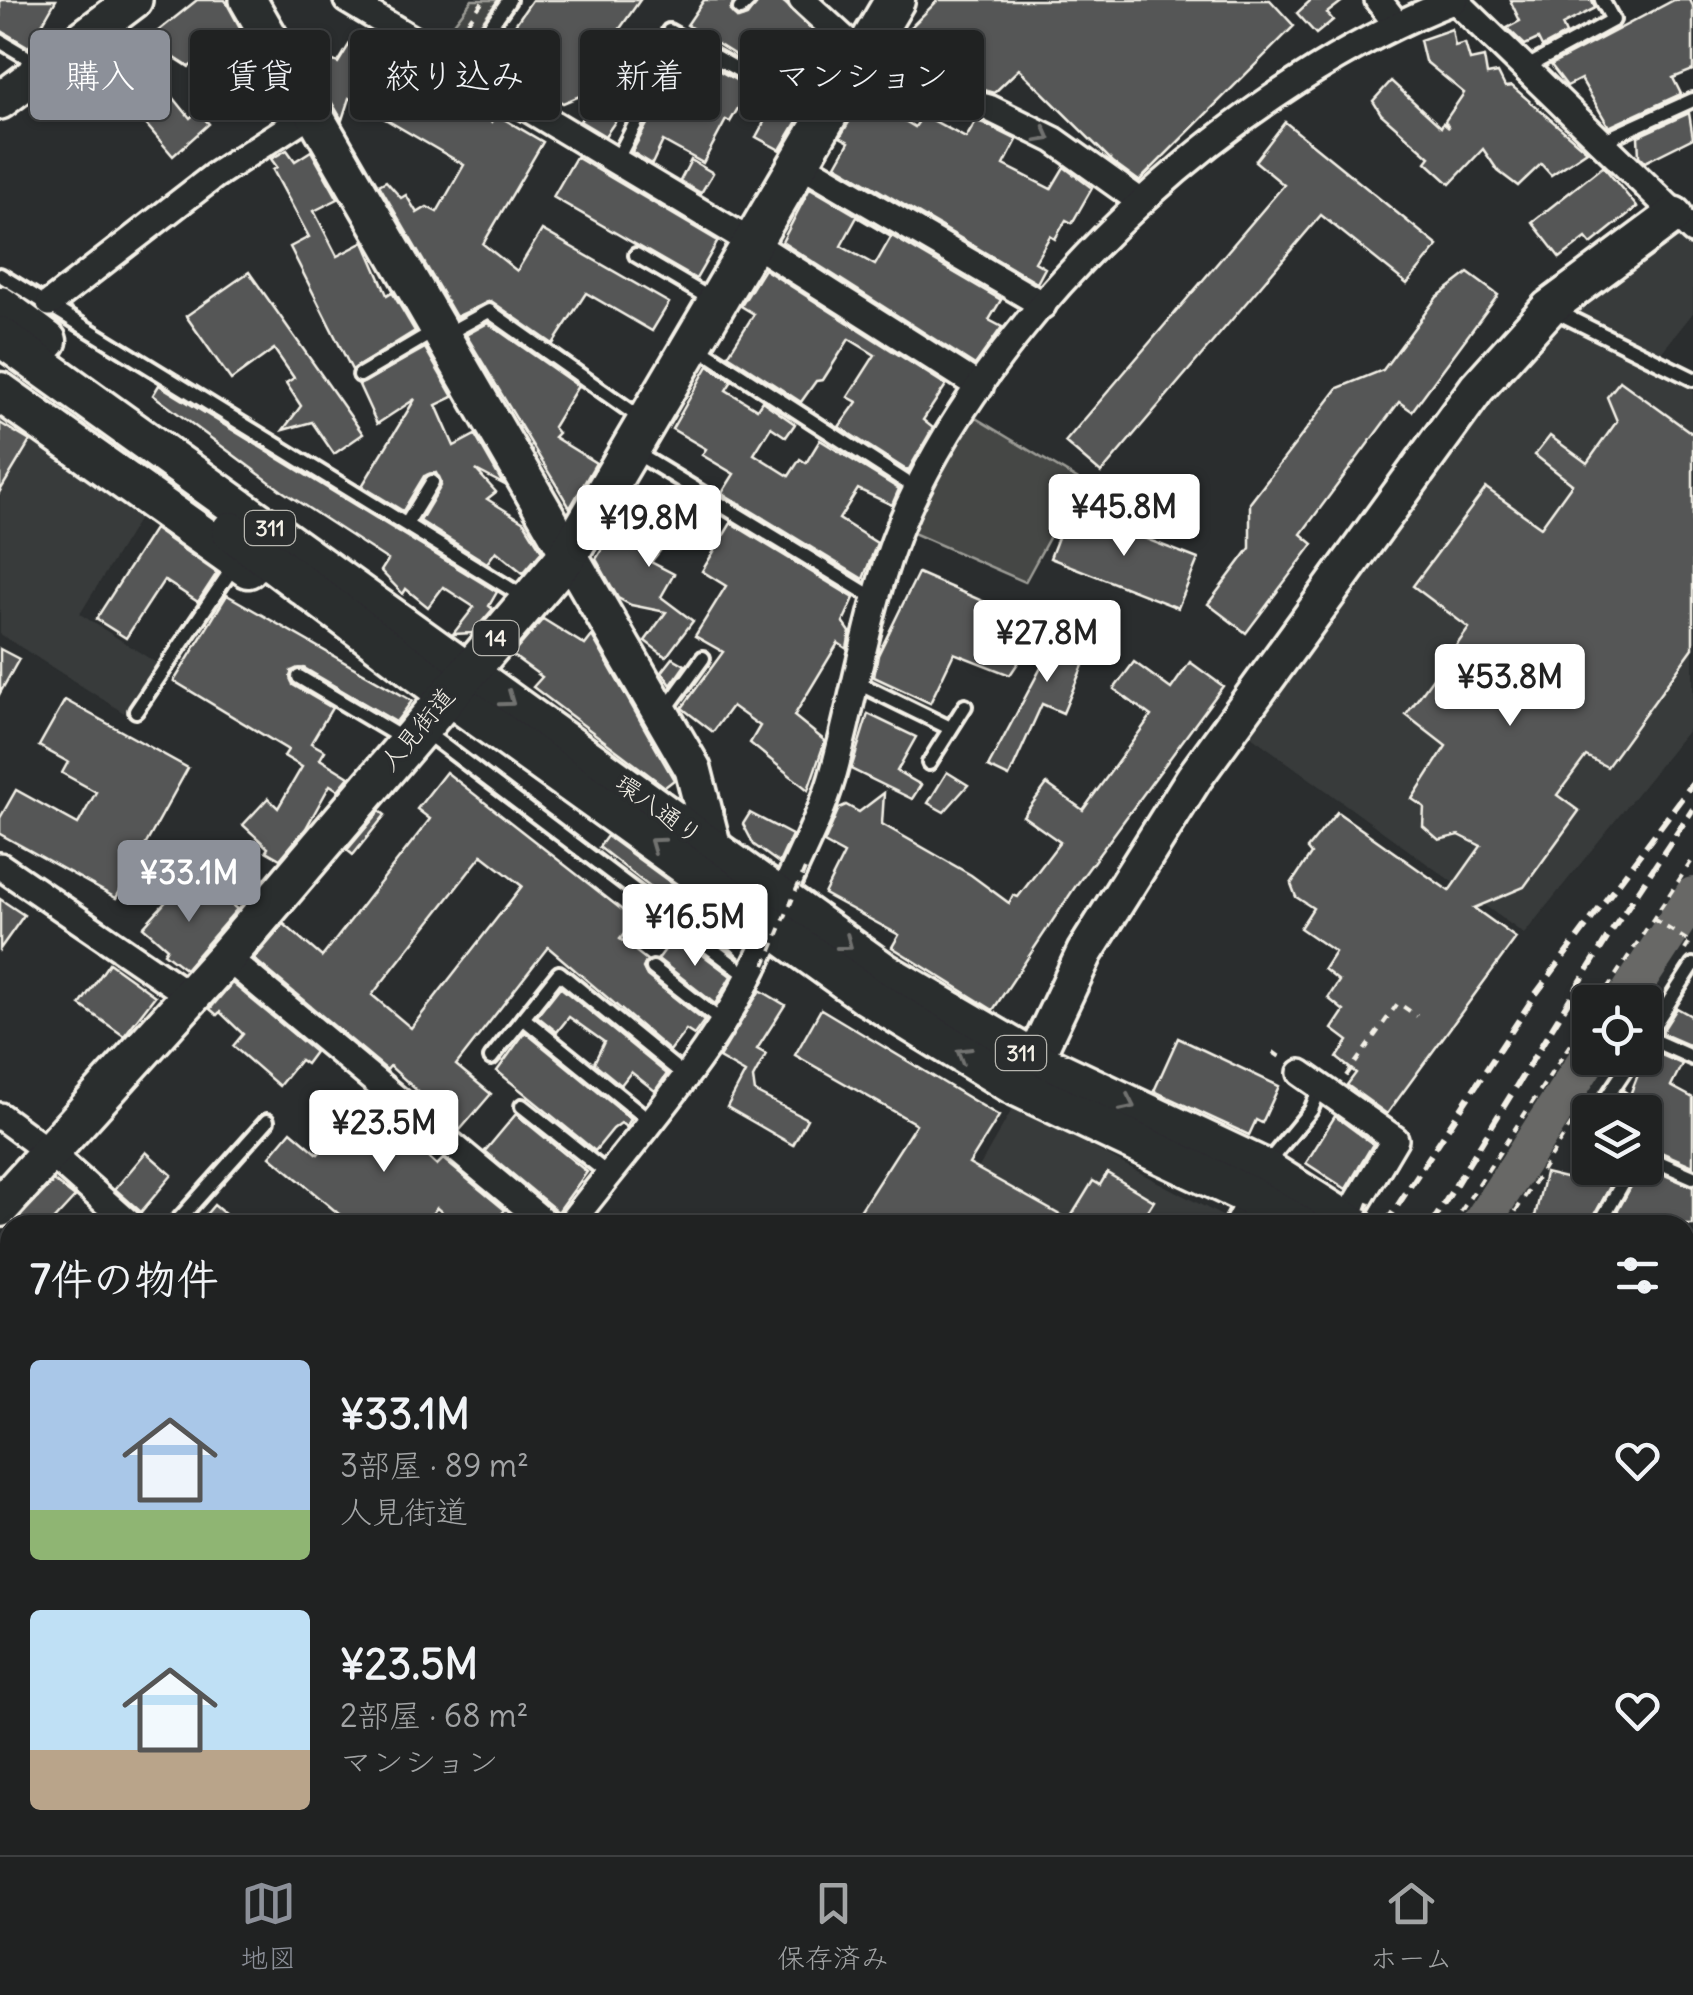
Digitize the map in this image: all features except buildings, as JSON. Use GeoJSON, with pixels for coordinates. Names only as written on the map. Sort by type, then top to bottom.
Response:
{"type":"FeatureCollection","features":[{"type":"Feature","properties":{"kind":"main road","name":"人見街道"},"geometry":{"type":"LineString","coordinates":[[877,30],[895,0]]}},
{"type":"Feature","properties":{"kind":"main road","name":"人見街道"},"geometry":{"type":"LineString","coordinates":[[0,1207],[226,957],[568,555],[641,438],[825,120]]}},
{"type":"Feature","properties":{"kind":"main road"},"geometry":{"type":"LineString","coordinates":[[0,306],[330,547],[392,634]]}},
{"type":"Feature","properties":{"kind":"main road","name":"環八通り"},"geometry":{"type":"LineString","coordinates":[[0,336],[139,436],[392,634],[772,915],[865,994],[1012,1084],[1251,1197],[1360,1212]]}},
{"type":"Feature","properties":{"kind":"main road","name":"環八通り"},"geometry":{"type":"LineString","coordinates":[[0,362],[192,501],[392,634]]}},
{"type":"Feature","properties":{"kind":"main road"},"geometry":{"type":"LineString","coordinates":[[0,392],[343,633],[392,634]]}},
{"type":"Feature","properties":{"kind":"main road","name":"環八通り"},"geometry":{"type":"LineString","coordinates":[[457,682],[710,846],[772,915],[885,973],[1034,1060],[1282,1215]]}},
{"type":"Feature","properties":{"kind":"street"},"geometry":{"type":"LineString","coordinates":[[94,30],[134,0]]}},
{"type":"Feature","properties":{"kind":"street"},"geometry":{"type":"LineString","coordinates":[[248,0],[266,30]]}},
{"type":"Feature","properties":{"kind":"street"},"geometry":{"type":"LineString","coordinates":[[346,0],[396,30]]}},
{"type":"Feature","properties":{"kind":"street"},"geometry":{"type":"LineString","coordinates":[[802,0],[832,30]]}},
{"type":"Feature","properties":{"kind":"street"},"geometry":{"type":"LineString","coordinates":[[1378,0],[1396,23]]}},
{"type":"Feature","properties":{"kind":"street"},"geometry":{"type":"LineString","coordinates":[[577,1215],[684,1076],[757,971],[772,915],[830,783],[874,598],[916,489],[980,387],[1043,305],[1141,202],[1274,94],[1396,23],[1455,0],[1684,223],[1549,308],[1477,388],[1194,778],[1085,952],[1034,1060]]}},
{"type":"Feature","properties":{"kind":"street"},"geometry":{"type":"LineString","coordinates":[[0,100],[30,78]]}},
{"type":"Feature","properties":{"kind":"street"},"geometry":{"type":"LineString","coordinates":[[984,106],[1054,140],[1141,202]]}},
{"type":"Feature","properties":{"kind":"street"},"geometry":{"type":"LineString","coordinates":[[50,303],[214,176],[300,120]]}},
{"type":"Feature","properties":{"kind":"street"},"geometry":{"type":"LineString","coordinates":[[319,120],[693,769],[710,846]]}},
{"type":"Feature","properties":{"kind":"street"},"geometry":{"type":"LineString","coordinates":[[543,120],[753,243],[980,387]]}},
{"type":"Feature","properties":{"kind":"street"},"geometry":{"type":"LineString","coordinates":[[800,163],[1043,305]]}},
{"type":"Feature","properties":{"kind":"street"},"geometry":{"type":"LineString","coordinates":[[0,866],[190,996]]}},
{"type":"Feature","properties":{"kind":"street"},"geometry":{"type":"LineString","coordinates":[[226,957],[536,1215]]}},
{"type":"Feature","properties":{"kind":"street"},"geometry":{"type":"LineString","coordinates":[[1311,1080],[1395,1138],[1360,1212]]}},
{"type":"Feature","properties":{"kind":"street"},"geometry":{"type":"LineString","coordinates":[[0,1116],[50,1152],[120,1215]]}},
{"type":"Feature","properties":{"kind":"lane"},"geometry":{"type":"LineString","coordinates":[[488,30],[509,0]]}},
{"type":"Feature","properties":{"kind":"lane"},"geometry":{"type":"LineString","coordinates":[[1524,68],[1612,20],[1602,0]]}},
{"type":"Feature","properties":{"kind":"lane"},"geometry":{"type":"LineString","coordinates":[[0,41],[30,59]]}},
{"type":"Feature","properties":{"kind":"lane"},"geometry":{"type":"LineString","coordinates":[[1600,142],[1693,100]]}},
{"type":"Feature","properties":{"kind":"lane"},"geometry":{"type":"LineString","coordinates":[[615,164],[637,120]]}},
{"type":"Feature","properties":{"kind":"lane"},"geometry":{"type":"LineString","coordinates":[[636,254],[718,304]]}},
{"type":"Feature","properties":{"kind":"lane"},"geometry":{"type":"LineString","coordinates":[[0,274],[530,600]]}},
{"type":"Feature","properties":{"kind":"lane"},"geometry":{"type":"LineString","coordinates":[[1549,308],[1693,380]]}},
{"type":"Feature","properties":{"kind":"lane"},"geometry":{"type":"LineString","coordinates":[[360,374],[489,311],[641,438],[874,598]]}},
{"type":"Feature","properties":{"kind":"lane"},"geometry":{"type":"LineString","coordinates":[[694,345],[916,489]]}},
{"type":"Feature","properties":{"kind":"lane"},"geometry":{"type":"LineString","coordinates":[[407,523],[432,482]]}},
{"type":"Feature","properties":{"kind":"lane"},"geometry":{"type":"LineString","coordinates":[[136,711],[237,560]]}},
{"type":"Feature","properties":{"kind":"lane"},"geometry":{"type":"LineString","coordinates":[[661,715],[703,658]]}},
{"type":"Feature","properties":{"kind":"lane"},"geometry":{"type":"LineString","coordinates":[[299,676],[413,734],[757,971]]}},
{"type":"Feature","properties":{"kind":"lane"},"geometry":{"type":"LineString","coordinates":[[856,682],[950,728]]}},
{"type":"Feature","properties":{"kind":"lane"},"geometry":{"type":"LineString","coordinates":[[928,763],[965,706]]}},
{"type":"Feature","properties":{"kind":"lane"},"geometry":{"type":"LineString","coordinates":[[1662,1013],[1693,965]]}},
{"type":"Feature","properties":{"kind":"lane"},"geometry":{"type":"LineString","coordinates":[[653,968],[722,1021]]}},
{"type":"Feature","properties":{"kind":"lane"},"geometry":{"type":"LineString","coordinates":[[491,1058],[559,973],[684,1076]]}},
{"type":"Feature","properties":{"kind":"lane"},"geometry":{"type":"LineString","coordinates":[[523,1018],[650,1120]]}},
{"type":"Feature","properties":{"kind":"lane"},"geometry":{"type":"LineString","coordinates":[[1662,1045],[1693,1058]]}},
{"type":"Feature","properties":{"kind":"lane"},"geometry":{"type":"LineString","coordinates":[[1251,1197],[1272,1152],[1311,1110],[1311,1080]]}},
{"type":"Feature","properties":{"kind":"lane"},"geometry":{"type":"LineString","coordinates":[[522,1106],[608,1174]]}},
{"type":"Feature","properties":{"kind":"lane"},"geometry":{"type":"LineString","coordinates":[[183,1215],[267,1120]]}},
{"type":"Feature","properties":{"kind":"lane"},"geometry":{"type":"LineString","coordinates":[[1662,1163],[1693,1177]]}},
{"type":"Feature","properties":{"kind":"lane"},"geometry":{"type":"LineString","coordinates":[[1604,1215],[1621,1185]]}},
{"type":"Feature","properties":{"kind":"path"},"geometry":{"type":"LineString","coordinates":[[468,22],[484,0]]}},
{"type":"Feature","properties":{"kind":"path"},"geometry":{"type":"LineString","coordinates":[[1610,985],[1693,859]]}},
{"type":"Feature","properties":{"kind":"path"},"geometry":{"type":"LineString","coordinates":[[757,971],[807,864]]}},
{"type":"Feature","properties":{"kind":"path"},"geometry":{"type":"LineString","coordinates":[[1656,920],[1690,942]]}},
{"type":"Feature","properties":{"kind":"path"},"geometry":{"type":"LineString","coordinates":[[1351,1069],[1398,1003],[1417,1016]]}},
{"type":"Feature","properties":{"kind":"path"},"geometry":{"type":"LineString","coordinates":[[1459,1215],[1572,1042]]}},
{"type":"Feature","properties":{"kind":"path"},"geometry":{"type":"LineString","coordinates":[[1514,1215],[1572,1124]]}},
{"type":"Feature","properties":{"kind":"shaded area"},"geometry":{"type":"Polygon","coordinates":[[[472,0],[498,0],[476,30],[449,30],[472,0]]]}},
{"type":"Feature","properties":{"kind":"shaded area"},"geometry":{"type":"Polygon","coordinates":[[[1676,231],[1693,244],[1693,313],[1661,353],[1693,369],[1693,724],[1524,934],[1251,736],[1430,475],[1566,317],[1676,231]]]}},
{"type":"Feature","properties":{"kind":"shaded area"},"geometry":{"type":"Polygon","coordinates":[[[0,410],[143,512],[80,614],[158,664],[124,713],[0,634],[0,410]]]}},
{"type":"Feature","properties":{"kind":"shaded area"},"geometry":{"type":"Polygon","coordinates":[[[974,417],[1080,481],[1025,582],[911,532],[926,492],[974,417]]]}},
{"type":"Feature","properties":{"kind":"shaded area"},"geometry":{"type":"Polygon","coordinates":[[[1014,1106],[1220,1215],[952,1215],[1014,1106]]]}},
{"type":"Feature","properties":{"kind":"waterway"},"geometry":{"type":"LineString","coordinates":[[1635,985],[1693,896]]}},
{"type":"Feature","properties":{"kind":"waterway"},"geometry":{"type":"LineString","coordinates":[[1486,1215],[1577,1075]]}},
{"type":"Feature","properties":{"kind":"railway"},"geometry":{"type":"LineString","coordinates":[[1392,1215],[1535,995],[1693,783]]}},
{"type":"Feature","properties":{"kind":"railway"},"geometry":{"type":"LineString","coordinates":[[1437,1215],[1611,932],[1693,809]]}}]}
